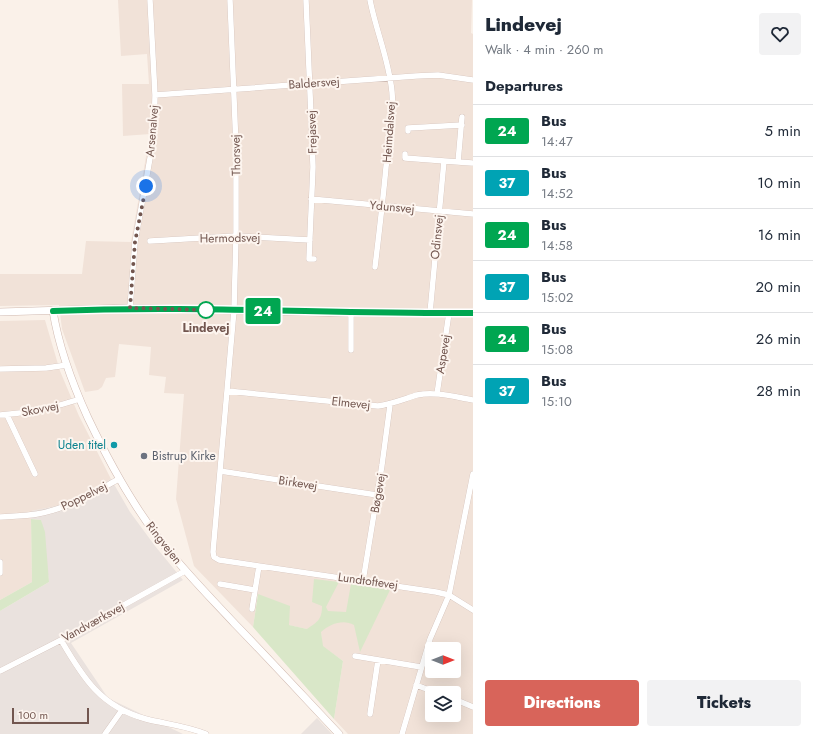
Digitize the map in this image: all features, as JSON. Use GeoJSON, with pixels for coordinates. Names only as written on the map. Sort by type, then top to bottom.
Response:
{"type":"FeatureCollection","features":[{"type":"Feature","properties":{"kind":"main road"},"geometry":{"type":"LineString","coordinates":[[0,312],[130,308],[352,313],[473,313]]}},
{"type":"Feature","properties":{"kind":"main road","name":"Ringvejen"},"geometry":{"type":"LineString","coordinates":[[53,311],[66,366],[97,438],[119,479],[144,518],[185,571],[339,734]]}},
{"type":"Feature","properties":{"kind":"street","name":"Arsenalvej"},"geometry":{"type":"LineString","coordinates":[[130,308],[135,242],[154,136],[155,95],[150,0]]}},
{"type":"Feature","properties":{"kind":"street","name":"Thorsvej"},"geometry":{"type":"LineString","coordinates":[[230,0],[237,153],[234,310]]}},
{"type":"Feature","properties":{"kind":"street","name":"Frejasvej"},"geometry":{"type":"LineString","coordinates":[[306,0],[312,146],[309,259],[314,259]]}},
{"type":"Feature","properties":{"kind":"street","name":"Heimdalsvej"},"geometry":{"type":"LineString","coordinates":[[370,0],[374,20],[386,58],[392,101],[391,127],[375,267]]}},
{"type":"Feature","properties":{"kind":"street","name":"Baldersvej"},"geometry":{"type":"LineString","coordinates":[[155,95],[438,75],[473,80]]}},
{"type":"Feature","properties":{"kind":"street"},"geometry":{"type":"LineString","coordinates":[[458,162],[462,118]]}},
{"type":"Feature","properties":{"kind":"street"},"geometry":{"type":"LineString","coordinates":[[408,131],[408,128],[462,125]]}},
{"type":"Feature","properties":{"kind":"street"},"geometry":{"type":"LineString","coordinates":[[405,154],[405,158],[472,163]]}},
{"type":"Feature","properties":{"kind":"street","name":"Odinsvej"},"geometry":{"type":"LineString","coordinates":[[430,313],[444,161]]}},
{"type":"Feature","properties":{"kind":"street","name":"Ydunsvej"},"geometry":{"type":"LineString","coordinates":[[311,199],[473,214]]}},
{"type":"Feature","properties":{"kind":"street","name":"Hermodsvej"},"geometry":{"type":"LineString","coordinates":[[150,241],[236,236],[310,240]]}},
{"type":"Feature","properties":{"kind":"street"},"geometry":{"type":"LineString","coordinates":[[220,471],[234,310]]}},
{"type":"Feature","properties":{"kind":"street"},"geometry":{"type":"LineString","coordinates":[[351,350],[352,313]]}},
{"type":"Feature","properties":{"kind":"street","name":"Aspevej"},"geometry":{"type":"LineString","coordinates":[[437,394],[449,313]]}},
{"type":"Feature","properties":{"kind":"street"},"geometry":{"type":"LineString","coordinates":[[0,369],[66,366]]}},
{"type":"Feature","properties":{"kind":"street","name":"Elmevej"},"geometry":{"type":"LineString","coordinates":[[227,390],[378,406],[390,405],[417,395],[437,394],[473,400]]}},
{"type":"Feature","properties":{"kind":"street","name":"Skovvej"},"geometry":{"type":"LineString","coordinates":[[0,415],[57,407],[80,399]]}},
{"type":"Feature","properties":{"kind":"street","name":"Bøgevej"},"geometry":{"type":"LineString","coordinates":[[363,581],[390,405]]}},
{"type":"Feature","properties":{"kind":"street"},"geometry":{"type":"LineString","coordinates":[[7,415],[35,474]]}},
{"type":"Feature","properties":{"kind":"street","name":"Birkevej"},"geometry":{"type":"LineString","coordinates":[[220,471],[377,495]]}},
{"type":"Feature","properties":{"kind":"street","name":"Lundtoftevej"},"geometry":{"type":"LineString","coordinates":[[220,471],[213,552],[214,557],[219,560],[449,595],[473,610]]}},
{"type":"Feature","properties":{"kind":"street"},"geometry":{"type":"LineString","coordinates":[[402,734],[430,639],[449,595],[473,474]]}},
{"type":"Feature","properties":{"kind":"street","name":"Poppelvej"},"geometry":{"type":"LineString","coordinates":[[0,517],[36,514],[68,506],[119,479]]}},
{"type":"Feature","properties":{"kind":"street"},"geometry":{"type":"LineString","coordinates":[[0,562],[0,573]]}},
{"type":"Feature","properties":{"kind":"street"},"geometry":{"type":"LineString","coordinates":[[252,609],[259,566]]}},
{"type":"Feature","properties":{"kind":"street","name":"Vandværksvej"},"geometry":{"type":"LineString","coordinates":[[0,671],[61,640],[185,571]]}},
{"type":"Feature","properties":{"kind":"street"},"geometry":{"type":"LineString","coordinates":[[220,584],[255,590]]}},
{"type":"Feature","properties":{"kind":"street"},"geometry":{"type":"LineString","coordinates":[[61,640],[78,670],[90,686],[122,710],[144,718],[206,734]]}},
{"type":"Feature","properties":{"kind":"street"},"geometry":{"type":"LineString","coordinates":[[356,656],[421,667]]}},
{"type":"Feature","properties":{"kind":"street"},"geometry":{"type":"LineString","coordinates":[[370,714],[378,660]]}},
{"type":"Feature","properties":{"kind":"street"},"geometry":{"type":"LineString","coordinates":[[416,685],[425,688]]}},
{"type":"Feature","properties":{"kind":"street"},"geometry":{"type":"LineString","coordinates":[[461,702],[473,707]]}},
{"type":"Feature","properties":{"kind":"street"},"geometry":{"type":"LineString","coordinates":[[105,734],[122,710]]}},
{"type":"Feature","properties":{"kind":"shaded area"},"geometry":{"type":"Polygon","coordinates":[[[118,0],[472,0],[473,734],[348,734],[334,719],[343,661],[322,646],[321,632],[288,625],[258,594],[253,627],[194,566],[176,499],[184,394],[164,393],[166,377],[149,375],[151,347],[119,344],[115,377],[106,378],[102,387],[98,390],[85,392],[62,329],[59,305],[0,306],[0,274],[82,274],[86,241],[131,242],[150,134],[123,136],[122,84],[149,84],[147,54],[121,56],[118,0]]]}},
{"type":"Feature","properties":{"kind":"shaded area"},"geometry":{"type":"Polygon","coordinates":[[[45,320],[60,371],[79,416],[111,479],[79,498],[57,506],[31,511],[32,582],[0,600],[0,321],[45,320]]]}},
{"type":"Feature","properties":{"kind":"shaded area"},"geometry":{"type":"Polygon","coordinates":[[[111,479],[130,512],[183,580],[71,643],[108,698],[183,734],[0,734],[0,611],[49,582],[41,520],[31,519],[31,511],[57,506],[79,498],[111,479]]]}},
{"type":"Feature","properties":{"kind":"shaded area"},"geometry":{"type":"Polygon","coordinates":[[[317,718],[332,734],[301,734],[317,718]]]}},
{"type":"Feature","properties":{"kind":"green space"},"geometry":{"type":"Polygon","coordinates":[[[31,519],[41,520],[45,532],[49,582],[0,611],[0,600],[32,582],[31,519]]]}},
{"type":"Feature","properties":{"kind":"green space"},"geometry":{"type":"Polygon","coordinates":[[[314,579],[339,582],[326,607],[328,611],[346,612],[351,584],[390,590],[360,652],[354,625],[341,622],[328,627],[321,632],[323,646],[343,661],[334,719],[253,627],[258,594],[290,606],[289,625],[307,629],[314,624],[320,618],[322,606],[312,602],[314,579]]]}},
{"type":"Feature","properties":{"kind":"bus line","name":"24"},"geometry":{"type":"LineString","coordinates":[[53,311],[130,308],[352,313],[473,313]]}},
{"type":"Feature","properties":{"kind":"place","name":"Lindevej"},"geometry":{"type":"Point","coordinates":[206,310]}},
{"type":"Feature","properties":{"kind":"place","name":"Uden titel"},"geometry":{"type":"Point","coordinates":[114,445]}},
{"type":"Feature","properties":{"kind":"place","name":"Bistrup Kirke"},"geometry":{"type":"Point","coordinates":[144,456]}},
{"type":"Feature","properties":{"kind":"route"},"geometry":{"type":"LineString","coordinates":[[146,186],[135,242],[130,308],[206,310]]}}]}
